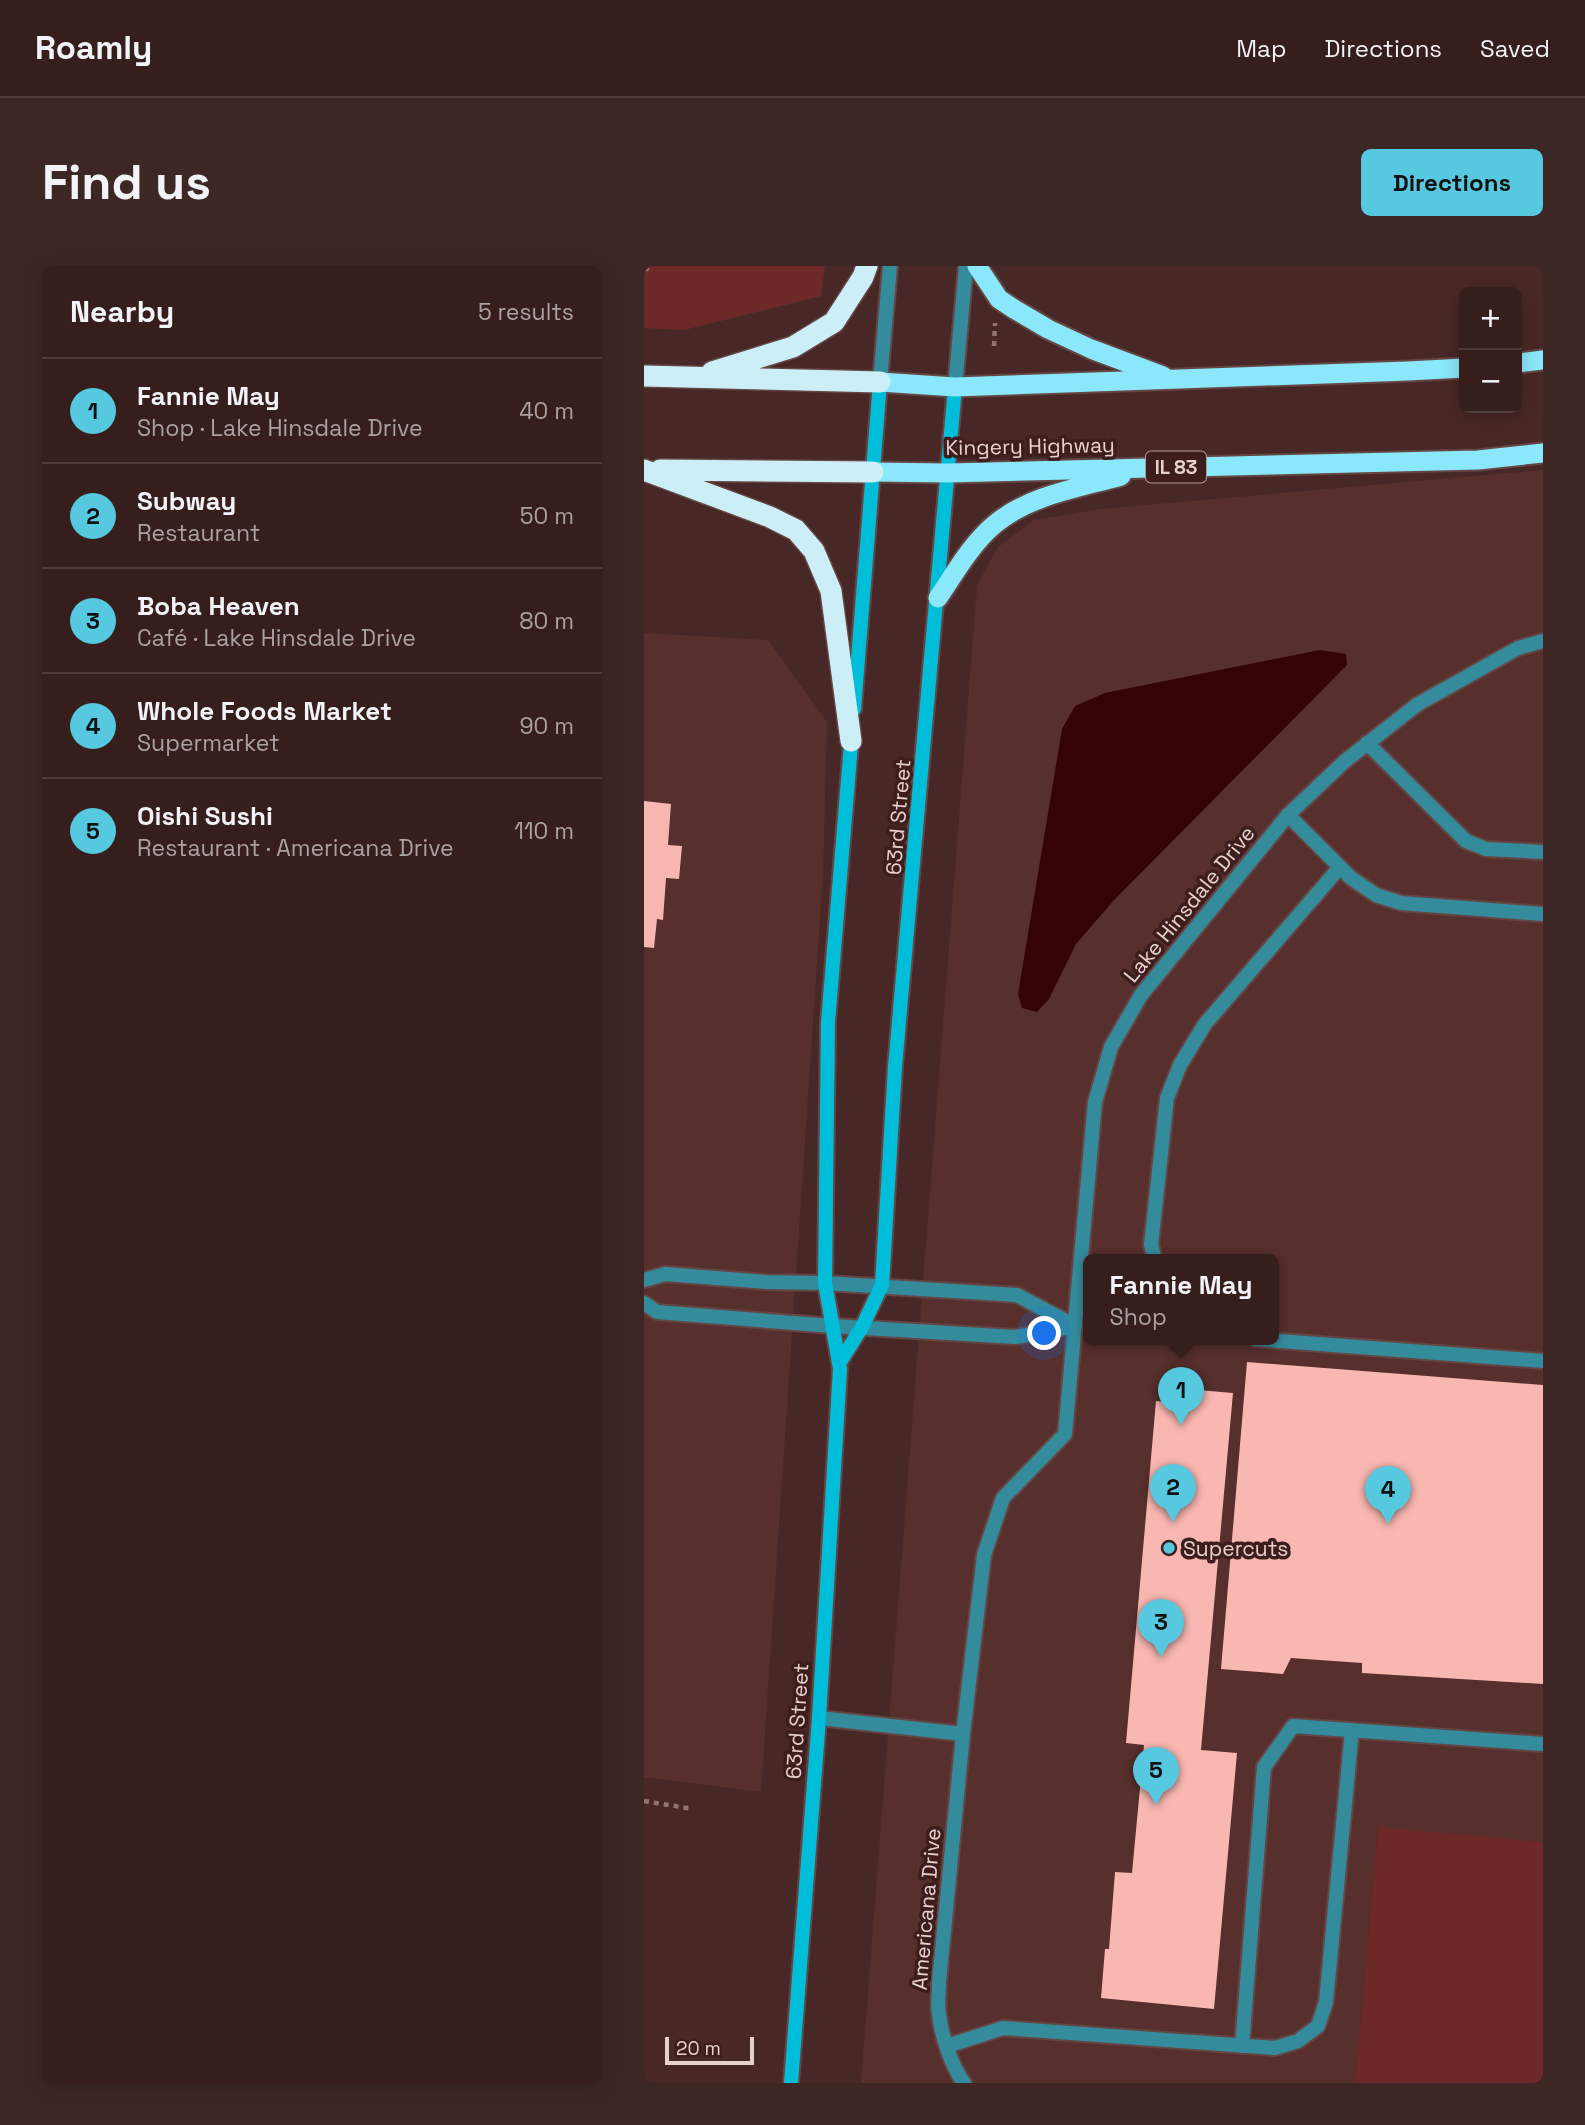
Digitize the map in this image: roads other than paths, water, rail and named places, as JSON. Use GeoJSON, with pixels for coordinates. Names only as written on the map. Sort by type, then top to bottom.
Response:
{"type":"FeatureCollection","features":[{"type":"Feature","properties":{"kind":"highway"},"geometry":{"type":"LineString","coordinates":[[693,377],[793,347],[834,322],[867,266]]}},
{"type":"Feature","properties":{"kind":"highway"},"geometry":{"type":"LineString","coordinates":[[977,266],[999,299],[1048,329],[1091,349],[1171,379]]}},
{"type":"Feature","properties":{"kind":"highway"},"geometry":{"type":"LineString","coordinates":[[1522,362],[1543,360]]}},
{"type":"Feature","properties":{"kind":"highway"},"geometry":{"type":"LineString","coordinates":[[644,376],[880,382],[956,387],[1459,368]]}},
{"type":"Feature","properties":{"kind":"highway","name":"Kingery Highway"},"geometry":{"type":"LineString","coordinates":[[644,470],[948,473],[1478,460],[1543,453]]}},
{"type":"Feature","properties":{"kind":"highway"},"geometry":{"type":"LineString","coordinates":[[938,598],[970,552],[993,526],[1007,515],[1039,499],[1152,468]]}},
{"type":"Feature","properties":{"kind":"highway"},"geometry":{"type":"LineString","coordinates":[[644,470],[770,517],[796,530],[814,551],[831,591],[851,741]]}},
{"type":"Feature","properties":{"kind":"main road","name":"63rd Street"},"geometry":{"type":"LineString","coordinates":[[791,2083],[819,1718],[840,1362],[825,1283],[828,1022],[880,382]]}},
{"type":"Feature","properties":{"kind":"main road","name":"63rd Street"},"geometry":{"type":"LineString","coordinates":[[840,1362],[862,1327],[882,1285],[895,1067],[956,387]]}},
{"type":"Feature","properties":{"kind":"street","name":"63rd Street"},"geometry":{"type":"LineString","coordinates":[[880,382],[890,266]]}},
{"type":"Feature","properties":{"kind":"street","name":"63rd Street"},"geometry":{"type":"LineString","coordinates":[[956,387],[965,266]]}},
{"type":"Feature","properties":{"kind":"street","name":"Lake Hinsdale Drive"},"geometry":{"type":"LineString","coordinates":[[1086,1254],[1095,1102],[1111,1047],[1141,995],[1288,815],[1345,761],[1418,704],[1518,648],[1543,641]]}},
{"type":"Feature","properties":{"kind":"street"},"geometry":{"type":"LineString","coordinates":[[1367,743],[1466,841],[1486,849],[1543,852]]}},
{"type":"Feature","properties":{"kind":"street"},"geometry":{"type":"LineString","coordinates":[[1288,815],[1351,878],[1376,895],[1401,903],[1543,914]]}},
{"type":"Feature","properties":{"kind":"street"},"geometry":{"type":"LineString","coordinates":[[1154,1254],[1151,1245],[1167,1098],[1180,1065],[1205,1024],[1340,867]]}},
{"type":"Feature","properties":{"kind":"street"},"geometry":{"type":"LineString","coordinates":[[644,1280],[665,1274],[1017,1295],[1082,1326]]}},
{"type":"Feature","properties":{"kind":"street"},"geometry":{"type":"LineString","coordinates":[[644,1303],[657,1312],[1015,1337],[1082,1326]]}},
{"type":"Feature","properties":{"kind":"street","name":"Lake Hinsdale Drive"},"geometry":{"type":"LineString","coordinates":[[963,1734],[984,1555],[1003,1498],[1065,1434],[1082,1326]]}},
{"type":"Feature","properties":{"kind":"street"},"geometry":{"type":"LineString","coordinates":[[1279,1341],[1543,1361]]}},
{"type":"Feature","properties":{"kind":"street"},"geometry":{"type":"LineString","coordinates":[[819,1718],[963,1734]]}},
{"type":"Feature","properties":{"kind":"street"},"geometry":{"type":"LineString","coordinates":[[1242,2046],[1264,1767],[1293,1726],[1543,1744]]}},
{"type":"Feature","properties":{"kind":"street"},"geometry":{"type":"LineString","coordinates":[[947,2046],[1003,2028],[1275,2048],[1298,2040],[1318,2026],[1326,2002],[1352,1730]]}},
{"type":"Feature","properties":{"kind":"street","name":"Americana Drive"},"geometry":{"type":"LineString","coordinates":[[963,1734],[938,2014],[947,2046],[958,2075],[964,2083]]}},
{"type":"Feature","properties":{"kind":"place","name":"Fannie May"},"geometry":{"type":"Point","coordinates":[1181,1425]}},
{"type":"Feature","properties":{"kind":"place","name":"Subway"},"geometry":{"type":"Point","coordinates":[1173,1522]}},
{"type":"Feature","properties":{"kind":"place","name":"Whole Foods Market"},"geometry":{"type":"Point","coordinates":[1388,1524]}},
{"type":"Feature","properties":{"kind":"place","name":"Supercuts"},"geometry":{"type":"Point","coordinates":[1169,1548]}},
{"type":"Feature","properties":{"kind":"place","name":"Boba Heaven"},"geometry":{"type":"Point","coordinates":[1161,1657]}},
{"type":"Feature","properties":{"kind":"place","name":"Oishi Sushi"},"geometry":{"type":"Point","coordinates":[1156,1805]}}]}
